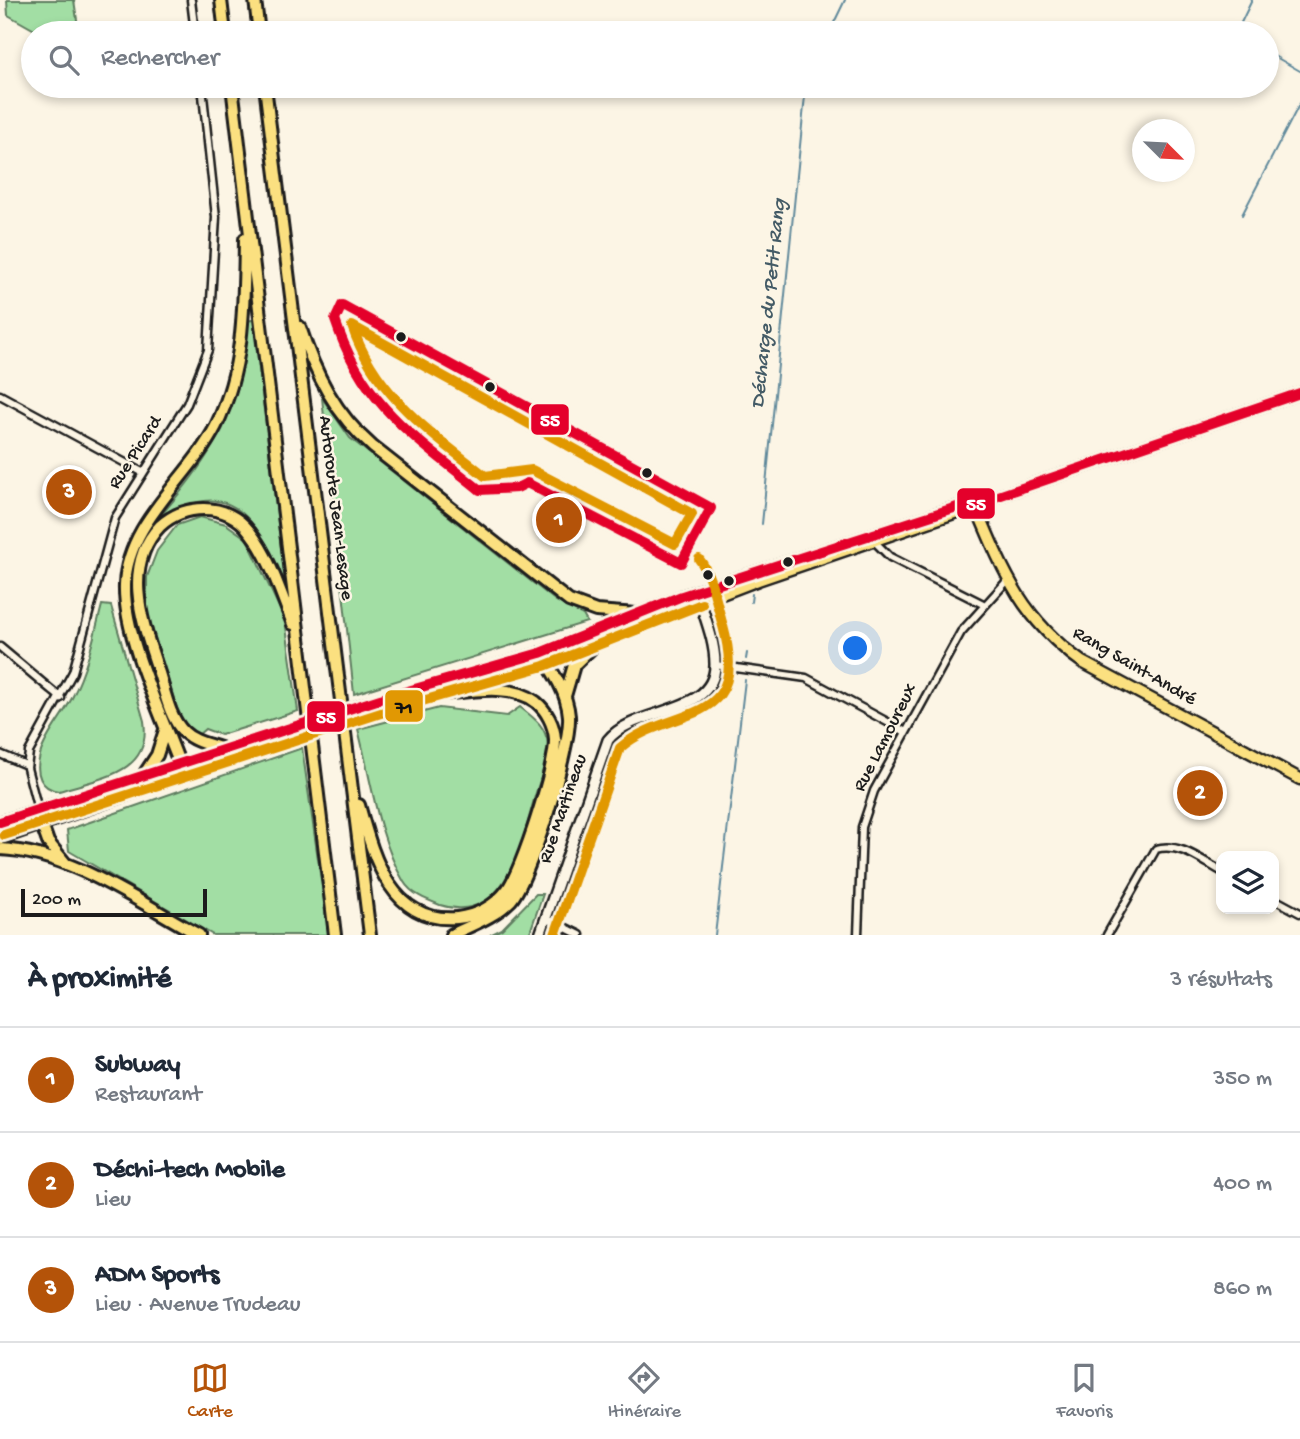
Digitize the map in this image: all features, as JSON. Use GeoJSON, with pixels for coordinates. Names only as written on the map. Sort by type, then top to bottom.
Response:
{"type":"FeatureCollection","features":[{"type":"Feature","properties":{"kind":"highway"},"geometry":{"type":"LineString","coordinates":[[221,0],[224,21]]}},
{"type":"Feature","properties":{"kind":"highway"},"geometry":{"type":"LineString","coordinates":[[255,0],[258,21]]}},
{"type":"Feature","properties":{"kind":"highway"},"geometry":{"type":"LineString","coordinates":[[233,98],[335,935]]}},
{"type":"Feature","properties":{"kind":"highway","name":"Autoroute Jean-Lesage"},"geometry":{"type":"LineString","coordinates":[[267,98],[370,935]]}},
{"type":"Feature","properties":{"kind":"highway"},"geometry":{"type":"LineString","coordinates":[[184,776],[165,730],[130,622],[126,576],[137,539],[204,448],[232,386],[243,323],[245,198]]}},
{"type":"Feature","properties":{"kind":"highway"},"geometry":{"type":"LineString","coordinates":[[292,301],[324,388],[343,416],[368,442],[566,599],[596,611],[637,614]]}},
{"type":"Feature","properties":{"kind":"highway"},"geometry":{"type":"LineString","coordinates":[[223,749],[197,740],[180,727],[151,649],[140,612],[137,586],[142,559],[154,534],[169,519],[192,510],[218,510],[236,519],[251,533],[267,559],[299,637]]}},
{"type":"Feature","properties":{"kind":"highway"},"geometry":{"type":"LineString","coordinates":[[565,696],[574,665],[596,644]]}},
{"type":"Feature","properties":{"kind":"highway"},"geometry":{"type":"LineString","coordinates":[[451,935],[500,909],[522,882],[566,746],[569,719],[565,696],[543,657]]}},
{"type":"Feature","properties":{"kind":"highway"},"geometry":{"type":"LineString","coordinates":[[350,772],[377,862],[391,888],[403,902],[429,915],[453,918],[478,912],[500,897],[518,870],[549,772],[555,743],[553,726],[540,705],[515,693],[432,695]]}},
{"type":"Feature","properties":{"kind":"highway"},"geometry":{"type":"LineString","coordinates":[[143,776],[157,755],[165,730]]}},
{"type":"Feature","properties":{"kind":"highway"},"geometry":{"type":"LineString","coordinates":[[42,825],[47,840],[67,866]]}},
{"type":"Feature","properties":{"kind":"highway"},"geometry":{"type":"LineString","coordinates":[[0,849],[33,854],[67,866],[199,935]]}},
{"type":"Feature","properties":{"kind":"main road"},"geometry":{"type":"LineString","coordinates":[[0,839],[184,776],[292,733],[359,711],[596,644],[758,580],[957,507],[975,504],[1300,393]]}},
{"type":"Feature","properties":{"kind":"main road","name":"Rang Saint-André"},"geometry":{"type":"LineString","coordinates":[[975,504],[1007,581],[1030,615],[1053,641],[1082,662],[1300,779]]}},
{"type":"Feature","properties":{"kind":"main road"},"geometry":{"type":"LineString","coordinates":[[359,711],[432,695],[543,657],[637,614],[697,591],[872,538]]}},
{"type":"Feature","properties":{"kind":"main road"},"geometry":{"type":"LineString","coordinates":[[0,822],[223,749],[292,733]]}},
{"type":"Feature","properties":{"kind":"street"},"geometry":{"type":"LineString","coordinates":[[191,0],[194,21]]}},
{"type":"Feature","properties":{"kind":"street","name":"Rue Picard"},"geometry":{"type":"LineString","coordinates":[[26,765],[32,746],[61,698],[76,663],[113,524],[142,472],[190,397],[202,370],[209,343],[216,223],[203,98]]}},
{"type":"Feature","properties":{"kind":"street"},"geometry":{"type":"LineString","coordinates":[[0,395],[142,472]]}},
{"type":"Feature","properties":{"kind":"street"},"geometry":{"type":"LineString","coordinates":[[872,538],[890,557],[983,604]]}},
{"type":"Feature","properties":{"kind":"street","name":"Rue Lamoureux"},"geometry":{"type":"LineString","coordinates":[[858,935],[862,827],[874,791],[904,731],[961,632],[983,604],[1007,581]]}},
{"type":"Feature","properties":{"kind":"street"},"geometry":{"type":"LineString","coordinates":[[697,591],[715,665],[806,678],[904,731]]}},
{"type":"Feature","properties":{"kind":"street"},"geometry":{"type":"LineString","coordinates":[[0,647],[61,698]]}},
{"type":"Feature","properties":{"kind":"street","name":"Rue Martineau"},"geometry":{"type":"LineString","coordinates":[[540,935],[608,740],[629,723],[699,697],[709,685],[715,665]]}},
{"type":"Feature","properties":{"kind":"street"},"geometry":{"type":"LineString","coordinates":[[0,754],[26,765],[42,825]]}},
{"type":"Feature","properties":{"kind":"street"},"geometry":{"type":"LineString","coordinates":[[1107,935],[1156,849],[1168,845],[1181,849],[1216,868]]}},
{"type":"Feature","properties":{"kind":"street"},"geometry":{"type":"LineString","coordinates":[[1279,902],[1300,913]]}},
{"type":"Feature","properties":{"kind":"street"},"geometry":{"type":"LineString","coordinates":[[546,918],[580,935]]}},
{"type":"Feature","properties":{"kind":"green space"},"geometry":{"type":"Polygon","coordinates":[[[7,0],[74,0],[77,21],[21,22],[8,15],[7,0]]]}},
{"type":"Feature","properties":{"kind":"green space"},"geometry":{"type":"Polygon","coordinates":[[[253,320],[286,589],[283,589],[272,559],[255,527],[231,505],[216,501],[198,502],[155,522],[195,473],[226,420],[241,373],[246,321],[253,320]]]}},
{"type":"Feature","properties":{"kind":"green space"},"geometry":{"type":"Polygon","coordinates":[[[322,398],[350,438],[556,601],[583,615],[587,622],[354,694],[322,398]]]}},
{"type":"Feature","properties":{"kind":"green space"},"geometry":{"type":"Polygon","coordinates":[[[200,517],[226,524],[247,539],[285,620],[298,711],[221,735],[205,729],[197,736],[181,721],[147,612],[147,577],[157,551],[177,525],[200,517]]]}},
{"type":"Feature","properties":{"kind":"green space"},"geometry":{"type":"Polygon","coordinates":[[[102,605],[111,606],[144,721],[144,739],[140,752],[131,763],[119,771],[59,791],[53,790],[40,779],[40,755],[82,676],[102,605]]]}},
{"type":"Feature","properties":{"kind":"green space"},"geometry":{"type":"Polygon","coordinates":[[[520,707],[542,727],[547,737],[548,750],[524,835],[508,875],[496,892],[481,903],[463,908],[440,905],[425,899],[411,890],[395,865],[376,808],[358,729],[439,708],[507,716],[520,707]]]}},
{"type":"Feature","properties":{"kind":"green space"},"geometry":{"type":"Polygon","coordinates":[[[302,748],[329,935],[213,935],[69,851],[67,830],[302,748]]]}},
{"type":"Feature","properties":{"kind":"green space"},"geometry":{"type":"Polygon","coordinates":[[[536,894],[543,894],[529,935],[490,935],[502,929],[536,894]]]}},
{"type":"Feature","properties":{"kind":"waterway","name":"Décharge du Petit Rang"},"geometry":{"type":"LineString","coordinates":[[835,21],[845,0]]}},
{"type":"Feature","properties":{"kind":"waterway"},"geometry":{"type":"LineString","coordinates":[[1242,21],[1252,0]]}},
{"type":"Feature","properties":{"kind":"waterway"},"geometry":{"type":"LineString","coordinates":[[1279,59],[1300,71]]}},
{"type":"Feature","properties":{"kind":"waterway","name":"Décharge du Petit Rang"},"geometry":{"type":"LineString","coordinates":[[762,524],[805,98]]}},
{"type":"Feature","properties":{"kind":"waterway"},"geometry":{"type":"LineString","coordinates":[[1242,215],[1300,103]]}},
{"type":"Feature","properties":{"kind":"waterway","name":"Décharge du Petit Rang"},"geometry":{"type":"LineString","coordinates":[[751,602],[752,594]]}},
{"type":"Feature","properties":{"kind":"waterway","name":"Décharge du Petit Rang"},"geometry":{"type":"LineString","coordinates":[[746,659],[747,653]]}},
{"type":"Feature","properties":{"kind":"waterway","name":"Décharge du Petit Rang"},"geometry":{"type":"LineString","coordinates":[[715,935],[745,680]]}},
{"type":"Feature","properties":{"kind":"transit line","name":"55"},"geometry":{"type":"LineString","coordinates":[[342,305],[711,508],[681,563],[527,483],[517,488],[480,490],[412,435],[376,397],[360,375],[335,320],[342,305]]}},
{"type":"Feature","properties":{"kind":"transit line","name":"71"},"geometry":{"type":"LineString","coordinates":[[352,326],[692,514],[675,544],[532,470],[485,476],[425,428],[390,392],[362,350],[352,326]]}},
{"type":"Feature","properties":{"kind":"transit line","name":"55"},"geometry":{"type":"LineString","coordinates":[[0,822],[380,699],[540,653],[682,596],[957,507],[975,504],[1300,393]]}},
{"type":"Feature","properties":{"kind":"transit line","name":"71"},"geometry":{"type":"LineString","coordinates":[[555,935],[620,748],[640,734],[701,710],[716,699],[726,683],[729,659],[723,626],[711,582],[699,559]]}},
{"type":"Feature","properties":{"kind":"transit line","name":"71"},"geometry":{"type":"LineString","coordinates":[[4,835],[384,712],[544,666],[702,604]]}},
{"type":"Feature","properties":{"kind":"place","name":"ADM Sports"},"geometry":{"type":"Point","coordinates":[69,492]}},
{"type":"Feature","properties":{"kind":"place","name":"Subway"},"geometry":{"type":"Point","coordinates":[559,520]}},
{"type":"Feature","properties":{"kind":"place","name":"Déchi-tech Mobile"},"geometry":{"type":"Point","coordinates":[1200,793]}}]}
